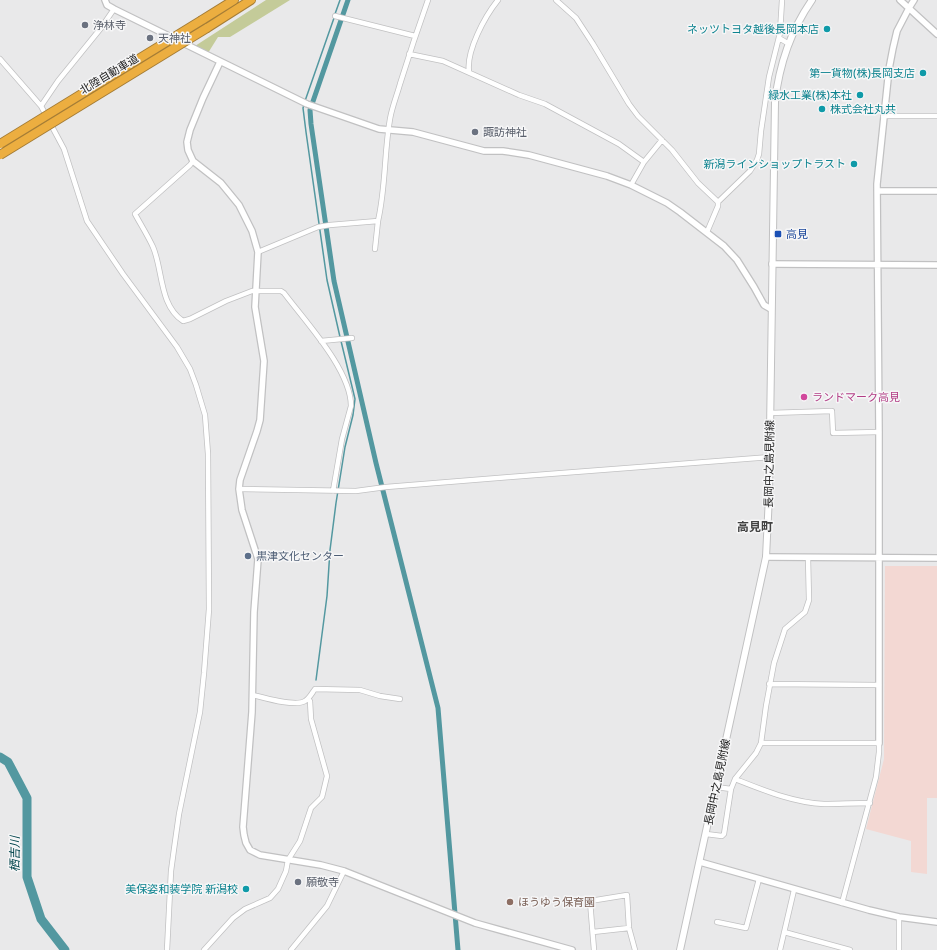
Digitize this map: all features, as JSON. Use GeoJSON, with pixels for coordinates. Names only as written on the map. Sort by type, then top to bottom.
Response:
{"type":"FeatureCollection","features":[{"type":"Feature","properties":{"kind":"highway","name":"北陸自動車道"},"geometry":{"type":"LineString","coordinates":[[0,144],[234,0]]}},
{"type":"Feature","properties":{"kind":"highway","name":"北陸自動車道"},"geometry":{"type":"LineString","coordinates":[[0,155],[208,28],[251,0]]}},
{"type":"Feature","properties":{"kind":"main road","name":"長岡中之島見附線"},"geometry":{"type":"LineString","coordinates":[[680,950],[766,557],[776,102],[780,73],[789,44],[812,0]]}},
{"type":"Feature","properties":{"kind":"street"},"geometry":{"type":"LineString","coordinates":[[105,0],[107,5],[114,9],[313,107],[379,129],[413,132],[479,150],[529,155],[607,176],[631,185],[680,212],[724,246],[737,260],[764,305],[772,309]]}},
{"type":"Feature","properties":{"kind":"street"},"geometry":{"type":"LineString","coordinates":[[375,249],[385,179],[390,117],[409,54],[428,0]]}},
{"type":"Feature","properties":{"kind":"street"},"geometry":{"type":"LineString","coordinates":[[469,72],[469,58],[481,27],[490,10],[498,0]]}},
{"type":"Feature","properties":{"kind":"street"},"geometry":{"type":"LineString","coordinates":[[556,0],[576,18],[629,104],[648,127],[672,150],[685,169],[698,184],[718,202]]}},
{"type":"Feature","properties":{"kind":"street"},"geometry":{"type":"LineString","coordinates":[[707,232],[718,206],[718,202],[750,171],[757,160],[770,77],[779,38],[782,0]]}},
{"type":"Feature","properties":{"kind":"street"},"geometry":{"type":"LineString","coordinates":[[900,0],[937,34]]}},
{"type":"Feature","properties":{"kind":"street"},"geometry":{"type":"LineString","coordinates":[[842,902],[870,803],[878,766],[879,432],[877,191],[889,69],[893,48],[898,31],[914,0]]}},
{"type":"Feature","properties":{"kind":"street"},"geometry":{"type":"LineString","coordinates":[[41,106],[58,81],[101,28],[114,9]]}},
{"type":"Feature","properties":{"kind":"street"},"geometry":{"type":"LineString","coordinates":[[335,16],[415,36]]}},
{"type":"Feature","properties":{"kind":"street"},"geometry":{"type":"LineString","coordinates":[[779,38],[789,44]]}},
{"type":"Feature","properties":{"kind":"street"},"geometry":{"type":"LineString","coordinates":[[409,54],[443,61],[519,95],[545,104],[619,144],[644,162]]}},
{"type":"Feature","properties":{"kind":"street"},"geometry":{"type":"LineString","coordinates":[[0,59],[41,106],[64,149],[87,221],[123,274],[181,352],[190,369],[205,415],[209,486],[210,563],[208,624],[200,712],[179,814],[171,872],[167,950]]}},
{"type":"Feature","properties":{"kind":"street"},"geometry":{"type":"LineString","coordinates":[[220,62],[203,98],[190,130],[187,142],[188,150],[193,161],[221,183],[239,205],[252,231],[258,252],[255,312],[264,361],[260,420],[240,480],[239,489],[242,510],[258,559],[254,612],[253,695],[244,835],[246,844],[250,850],[265,857],[321,865],[344,871],[475,923],[572,950]]}},
{"type":"Feature","properties":{"kind":"street"},"geometry":{"type":"LineString","coordinates":[[884,116],[937,116]]}},
{"type":"Feature","properties":{"kind":"street"},"geometry":{"type":"LineString","coordinates":[[631,185],[644,162],[662,140]]}},
{"type":"Feature","properties":{"kind":"street"},"geometry":{"type":"LineString","coordinates":[[193,161],[135,214],[153,247],[166,298],[171,308],[183,321],[226,301],[256,291],[281,291],[321,341],[346,380],[351,400],[349,416],[342,439],[333,491]]}},
{"type":"Feature","properties":{"kind":"street"},"geometry":{"type":"LineString","coordinates":[[877,191],[937,191]]}},
{"type":"Feature","properties":{"kind":"street"},"geometry":{"type":"LineString","coordinates":[[258,252],[318,227],[378,221]]}},
{"type":"Feature","properties":{"kind":"street"},"geometry":{"type":"LineString","coordinates":[[772,264],[937,265]]}},
{"type":"Feature","properties":{"kind":"street"},"geometry":{"type":"LineString","coordinates":[[321,341],[352,338]]}},
{"type":"Feature","properties":{"kind":"street"},"geometry":{"type":"LineString","coordinates":[[770,412],[832,412],[833,432],[879,432]]}},
{"type":"Feature","properties":{"kind":"street"},"geometry":{"type":"LineString","coordinates":[[239,489],[356,491],[386,487],[769,457]]}},
{"type":"Feature","properties":{"kind":"street"},"geometry":{"type":"LineString","coordinates":[[766,557],[937,558]]}},
{"type":"Feature","properties":{"kind":"street"},"geometry":{"type":"LineString","coordinates":[[706,834],[722,836],[724,834],[731,789],[735,779],[756,753],[761,743],[774,663],[784,629],[800,616],[808,606],[808,558]]}},
{"type":"Feature","properties":{"kind":"street"},"geometry":{"type":"LineString","coordinates":[[770,684],[879,685]]}},
{"type":"Feature","properties":{"kind":"street"},"geometry":{"type":"LineString","coordinates":[[253,695],[300,703],[308,699],[315,689],[360,690],[380,696],[400,699]]}},
{"type":"Feature","properties":{"kind":"street"},"geometry":{"type":"LineString","coordinates":[[204,950],[233,918],[245,910],[270,898],[275,893],[283,880],[288,860],[300,841],[312,808],[322,797],[327,776],[311,719],[310,701],[308,699]]}},
{"type":"Feature","properties":{"kind":"street"},"geometry":{"type":"LineString","coordinates":[[761,743],[879,743]]}},
{"type":"Feature","properties":{"kind":"street"},"geometry":{"type":"LineString","coordinates":[[735,779],[796,800],[823,804],[870,803]]}},
{"type":"Feature","properties":{"kind":"street"},"geometry":{"type":"LineString","coordinates":[[716,787],[731,789]]}},
{"type":"Feature","properties":{"kind":"street"},"geometry":{"type":"LineString","coordinates":[[700,862],[794,890],[899,917],[937,922]]}},
{"type":"Feature","properties":{"kind":"street"},"geometry":{"type":"LineString","coordinates":[[291,950],[327,906],[344,871]]}},
{"type":"Feature","properties":{"kind":"street"},"geometry":{"type":"LineString","coordinates":[[718,922],[746,928],[759,879]]}},
{"type":"Feature","properties":{"kind":"street"},"geometry":{"type":"LineString","coordinates":[[780,950],[794,890]]}},
{"type":"Feature","properties":{"kind":"street"},"geometry":{"type":"LineString","coordinates":[[594,950],[590,901],[627,895],[629,928],[635,950]]}},
{"type":"Feature","properties":{"kind":"street"},"geometry":{"type":"LineString","coordinates":[[899,917],[899,950]]}},
{"type":"Feature","properties":{"kind":"street"},"geometry":{"type":"LineString","coordinates":[[592,932],[629,928]]}},
{"type":"Feature","properties":{"kind":"street"},"geometry":{"type":"LineString","coordinates":[[784,932],[850,950]]}},
{"type":"Feature","properties":{"kind":"shaded area"},"geometry":{"type":"Polygon","coordinates":[[[885,566],[937,566],[937,798],[927,798],[927,874],[911,872],[911,841],[866,829],[884,759],[885,566]]]}},
{"type":"Feature","properties":{"kind":"green space"},"geometry":{"type":"Polygon","coordinates":[[[266,0],[290,0],[230,37],[218,37],[208,53],[195,46],[266,0]]]}},
{"type":"Feature","properties":{"kind":"waterway"},"geometry":{"type":"LineString","coordinates":[[335,14],[340,0]]}},
{"type":"Feature","properties":{"kind":"waterway"},"geometry":{"type":"LineString","coordinates":[[348,0],[310,110],[311,124],[334,281],[376,463],[438,708],[458,950]]}},
{"type":"Feature","properties":{"kind":"waterway"},"geometry":{"type":"LineString","coordinates":[[305,101],[334,18]]}},
{"type":"Feature","properties":{"kind":"waterway"},"geometry":{"type":"LineString","coordinates":[[304,105],[303,108],[306,132],[327,280],[340,337]]}},
{"type":"Feature","properties":{"kind":"waterway"},"geometry":{"type":"LineString","coordinates":[[316,680],[327,596],[330,550],[336,503],[345,447],[353,415],[355,399],[341,341]]}},
{"type":"Feature","properties":{"kind":"waterway","name":"栖吉川"},"geometry":{"type":"LineString","coordinates":[[0,757],[8,762],[27,798],[27,877],[41,919],[65,950]]}},
{"type":"Feature","properties":{"kind":"place","name":"浄林寺"},"geometry":{"type":"Point","coordinates":[85,25]}},
{"type":"Feature","properties":{"kind":"place","name":"ネッツトヨタ越後長岡本店"},"geometry":{"type":"Point","coordinates":[827,29]}},
{"type":"Feature","properties":{"kind":"place","name":"天神社"},"geometry":{"type":"Point","coordinates":[150,38]}},
{"type":"Feature","properties":{"kind":"place","name":"第一貨物(株)長岡支店"},"geometry":{"type":"Point","coordinates":[923,73]}},
{"type":"Feature","properties":{"kind":"place","name":"緑水工業(株)本社"},"geometry":{"type":"Point","coordinates":[860,95]}},
{"type":"Feature","properties":{"kind":"place","name":"株式会社丸共"},"geometry":{"type":"Point","coordinates":[822,109]}},
{"type":"Feature","properties":{"kind":"place","name":"諏訪神社"},"geometry":{"type":"Point","coordinates":[475,132]}},
{"type":"Feature","properties":{"kind":"place","name":"新潟ラインショップトラスト"},"geometry":{"type":"Point","coordinates":[854,164]}},
{"type":"Feature","properties":{"kind":"place","name":"高見"},"geometry":{"type":"Point","coordinates":[778,234]}},
{"type":"Feature","properties":{"kind":"place","name":"ランドマーク高見"},"geometry":{"type":"Point","coordinates":[804,397]}},
{"type":"Feature","properties":{"kind":"place","name":"黒津文化センター"},"geometry":{"type":"Point","coordinates":[248,556]}},
{"type":"Feature","properties":{"kind":"place","name":"願敬寺"},"geometry":{"type":"Point","coordinates":[298,882]}},
{"type":"Feature","properties":{"kind":"place","name":"美保姿和装学院 新潟校"},"geometry":{"type":"Point","coordinates":[246,889]}},
{"type":"Feature","properties":{"kind":"place","name":"ほうゆう保育園"},"geometry":{"type":"Point","coordinates":[510,902]}},
{"type":"Feature","properties":{"kind":"district","name":"高見町"},"geometry":{"type":"Point","coordinates":[755,527]}}]}
